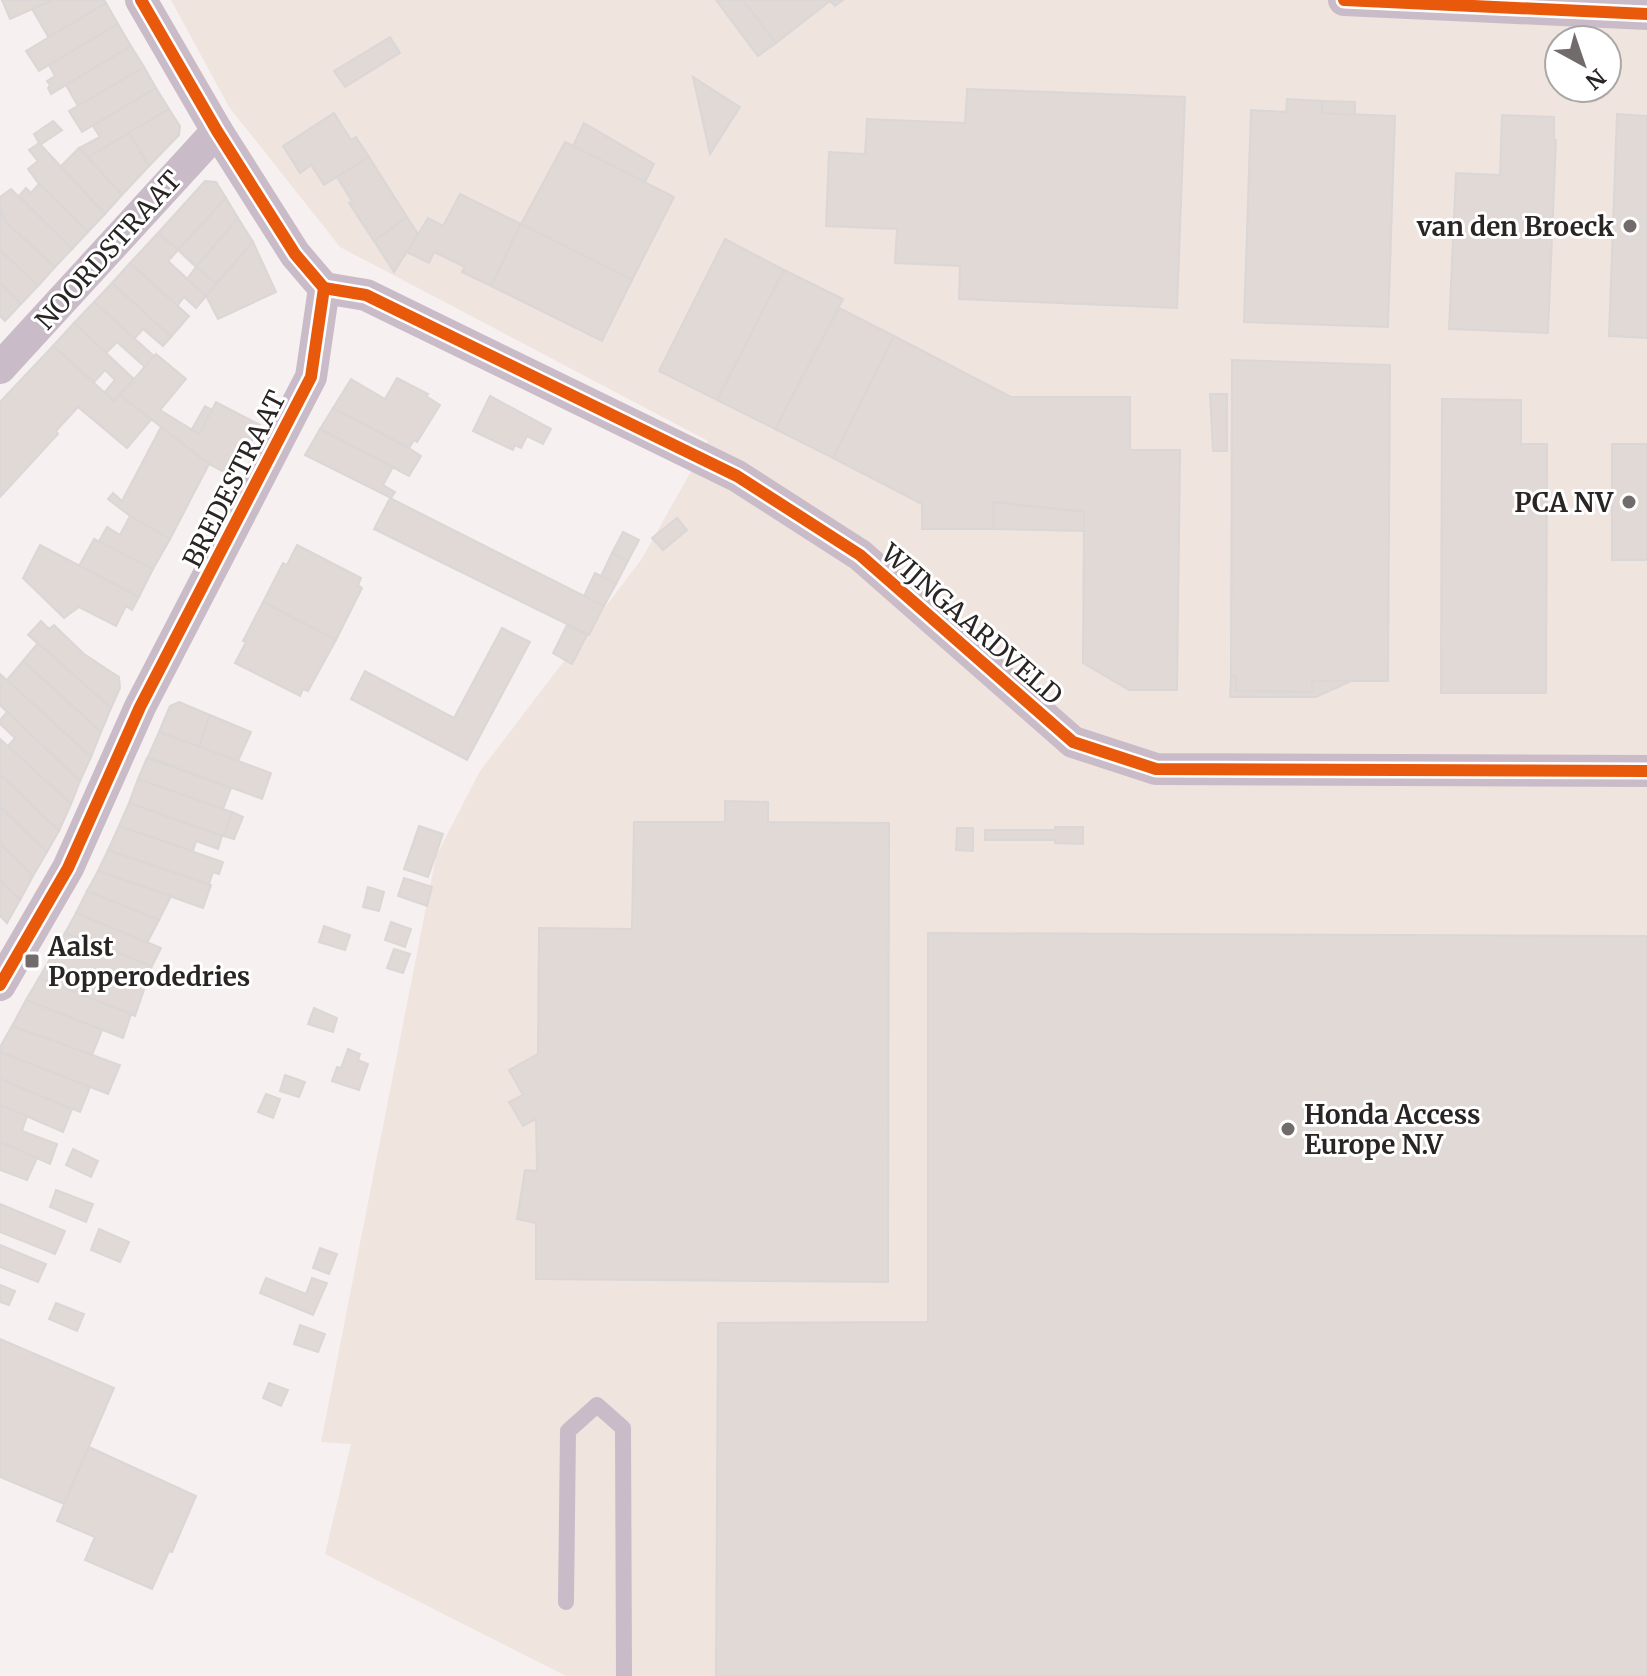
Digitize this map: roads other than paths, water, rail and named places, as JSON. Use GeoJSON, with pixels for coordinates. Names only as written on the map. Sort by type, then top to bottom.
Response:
{"type":"FeatureCollection","features":[{"type":"Feature","properties":{"kind":"street"},"geometry":{"type":"LineString","coordinates":[[141,0],[217,131],[295,254],[324,288]]}},
{"type":"Feature","properties":{"kind":"street"},"geometry":{"type":"LineString","coordinates":[[1344,0],[1647,14]]}},
{"type":"Feature","properties":{"kind":"street","name":"NOORDSTRAAT"},"geometry":{"type":"LineString","coordinates":[[0,368],[217,131]]}},
{"type":"Feature","properties":{"kind":"street","name":"WIJNGAARDVELD"},"geometry":{"type":"LineString","coordinates":[[324,288],[366,295],[737,476],[860,555],[1073,742],[1156,769],[1647,771]]}},
{"type":"Feature","properties":{"kind":"street","name":"BREDESTRAAT"},"geometry":{"type":"LineString","coordinates":[[0,985],[68,868],[140,707],[311,377],[324,288]]}},
{"type":"Feature","properties":{"kind":"lane"},"geometry":{"type":"LineString","coordinates":[[566,1602],[568,1431],[597,1405],[623,1428],[624,1676]]}},
{"type":"Feature","properties":{"kind":"place","name":"van den Broeck"},"geometry":{"type":"Point","coordinates":[1630,226]}},
{"type":"Feature","properties":{"kind":"place","name":"PCA NV"},"geometry":{"type":"Point","coordinates":[1629,502]}},
{"type":"Feature","properties":{"kind":"place","name":"Aalst Popperodedries"},"geometry":{"type":"Point","coordinates":[32,961]}},
{"type":"Feature","properties":{"kind":"place","name":"Honda Access Europe N.V"},"geometry":{"type":"Point","coordinates":[1288,1129]}}]}
